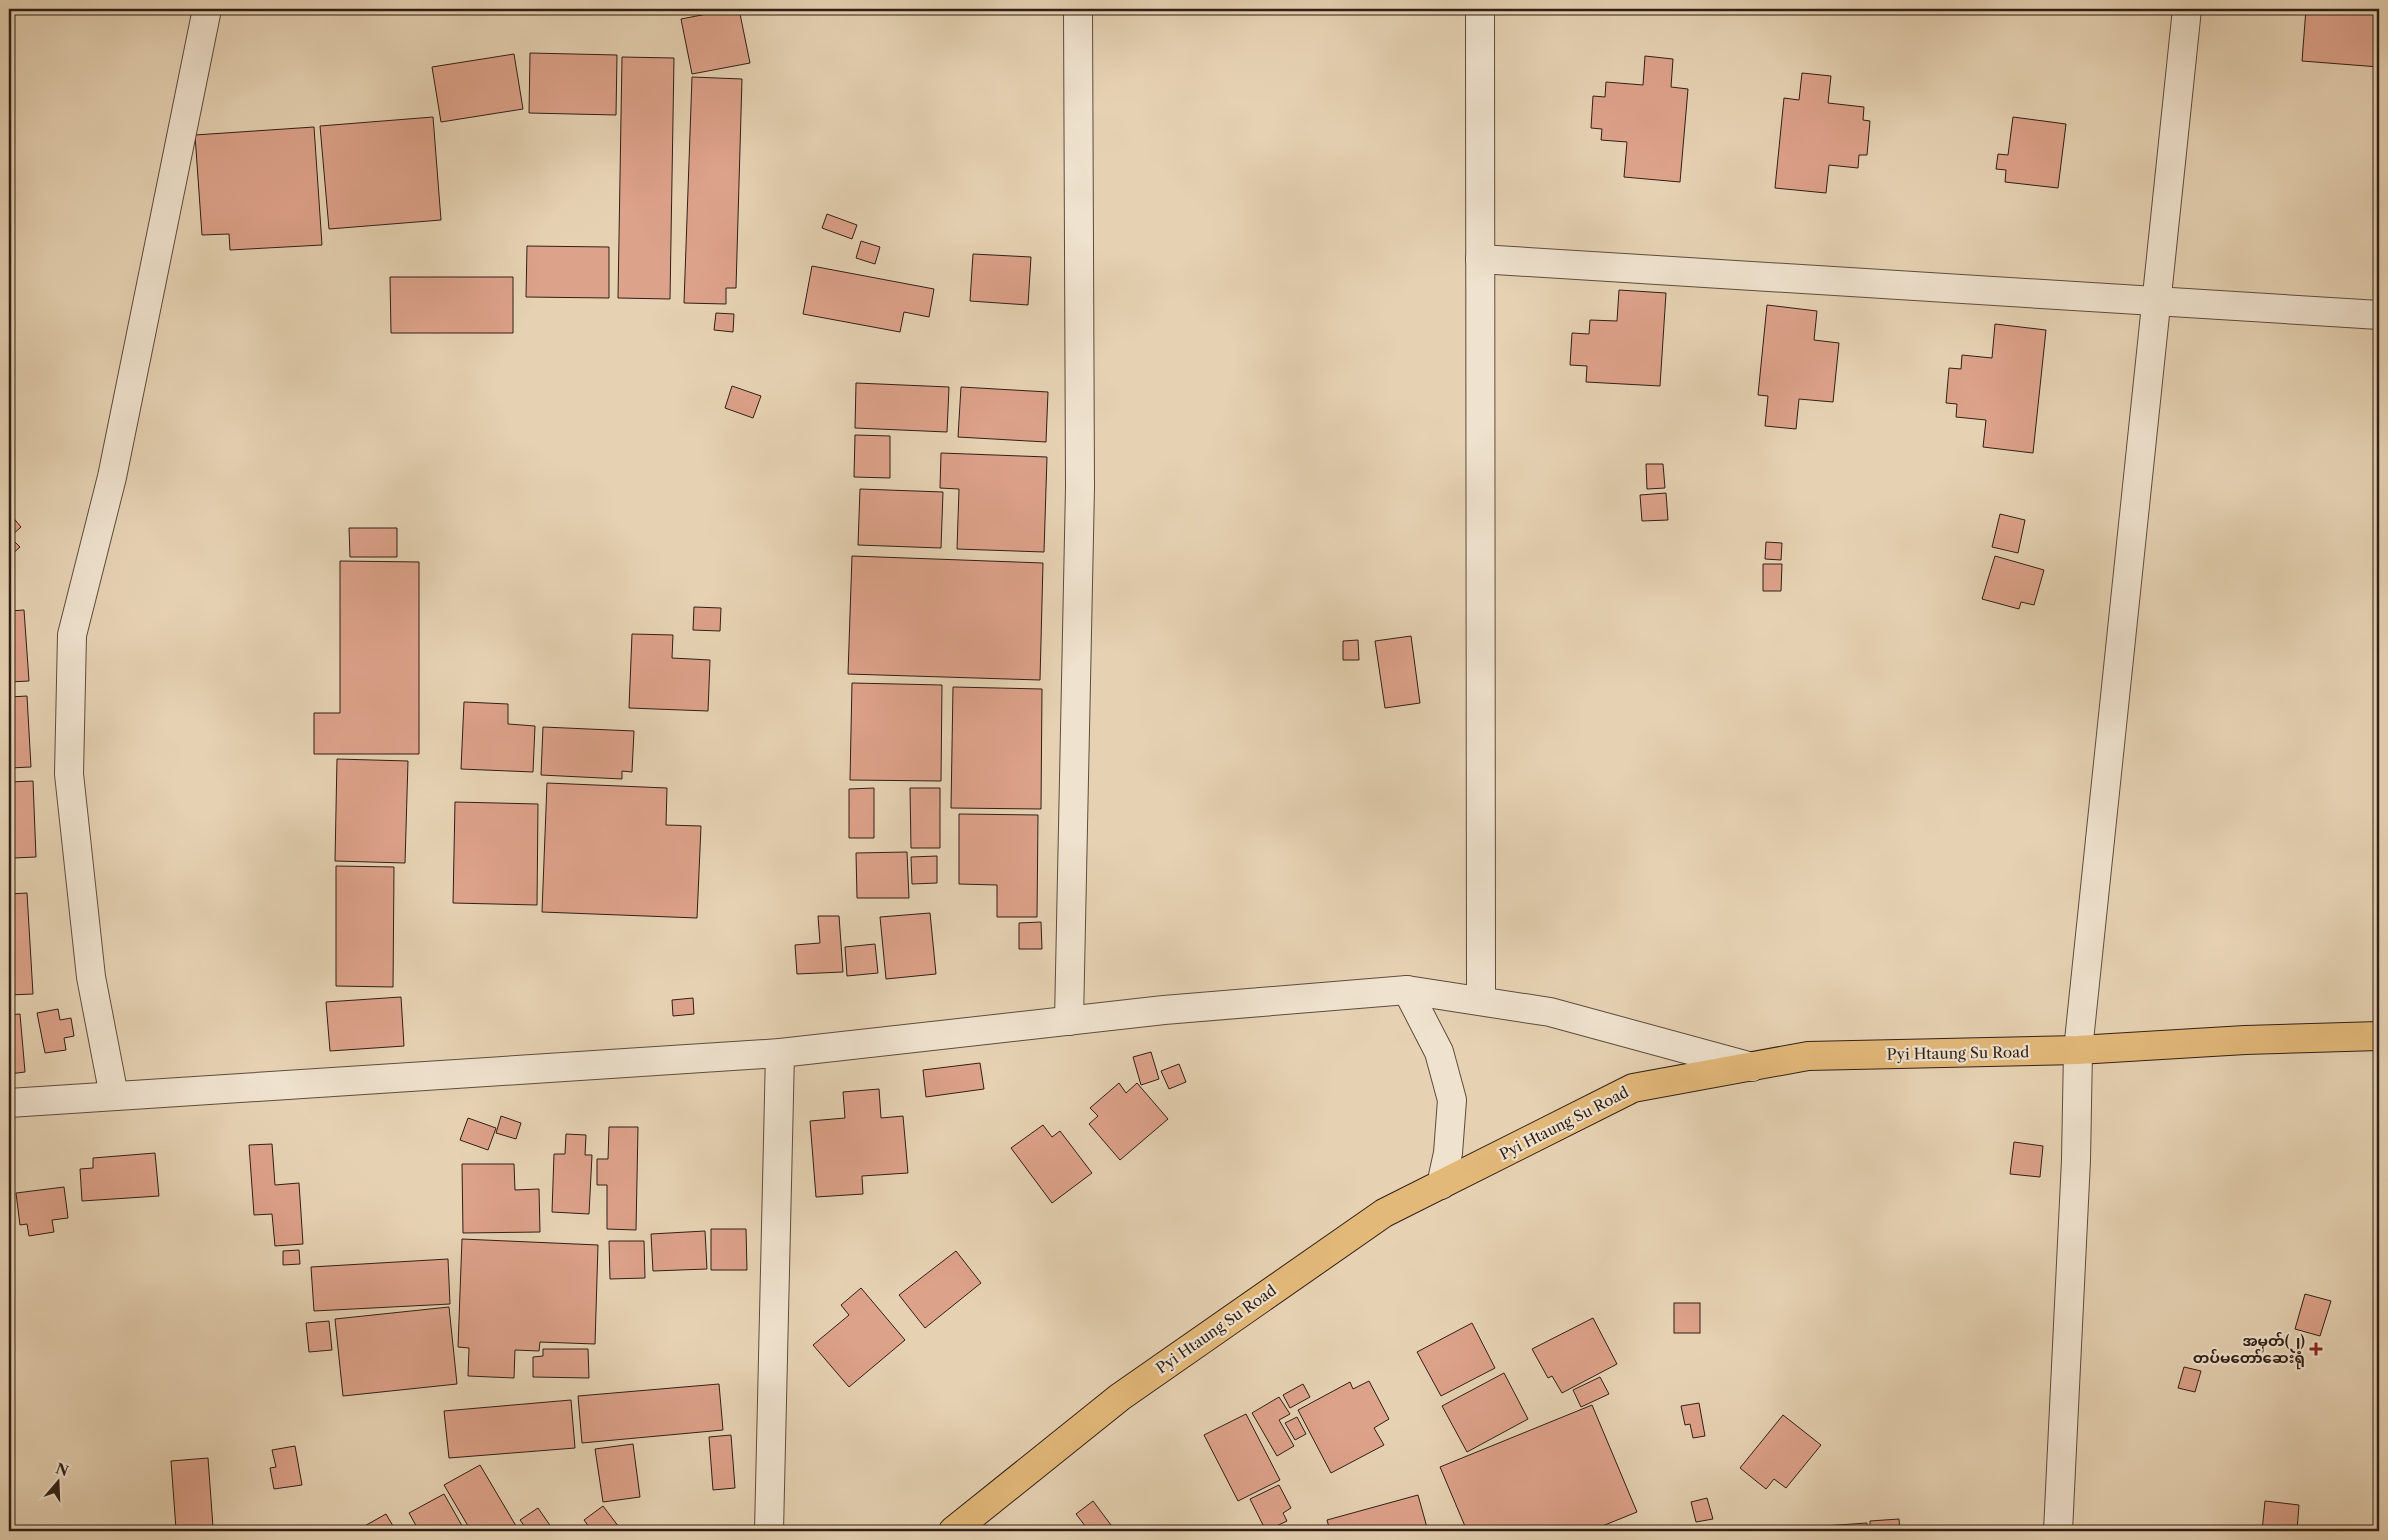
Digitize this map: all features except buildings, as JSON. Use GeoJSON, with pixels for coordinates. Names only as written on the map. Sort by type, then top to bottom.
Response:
{"type":"FeatureCollection","features":[{"type":"Feature","properties":{"kind":"highway","name":"Pyi Htaung Su Road"},"geometry":{"type":"LineString","coordinates":[[953,1531],[1120,1397],[1384,1213],[1633,1088],[1808,1056],[2078,1050],[2245,1040],[2379,1036]]}},
{"type":"Feature","properties":{"kind":"street"},"geometry":{"type":"LineString","coordinates":[[114,1096],[91,977],[68,774],[72,635],[112,477],[207,9]]}},
{"type":"Feature","properties":{"kind":"street"},"geometry":{"type":"LineString","coordinates":[[1069,1021],[1080,487],[1078,9]]}},
{"type":"Feature","properties":{"kind":"street"},"geometry":{"type":"LineString","coordinates":[[1480,9],[1481,1001]]}},
{"type":"Feature","properties":{"kind":"street"},"geometry":{"type":"LineString","coordinates":[[2058,1531],[2076,1160],[2078,1050],[2187,9]]}},
{"type":"Feature","properties":{"kind":"street"},"geometry":{"type":"LineString","coordinates":[[1480,259],[2156,303],[2379,315]]}},
{"type":"Feature","properties":{"kind":"street"},"geometry":{"type":"LineString","coordinates":[[9,1103],[780,1053],[1164,1010],[1408,990],[1550,1012],[1752,1067]]}},
{"type":"Feature","properties":{"kind":"street"},"geometry":{"type":"LineString","coordinates":[[1408,990],[1439,1052],[1452,1100],[1448,1153],[1441,1185]]}},
{"type":"Feature","properties":{"kind":"street"},"geometry":{"type":"LineString","coordinates":[[769,1531],[780,1053]]}},
{"type":"Feature","properties":{"kind":"place","name":"အမှတ်(၂) တပ်မတော်ဆေးရုံ"},"geometry":{"type":"Point","coordinates":[2316,1349]}}]}
